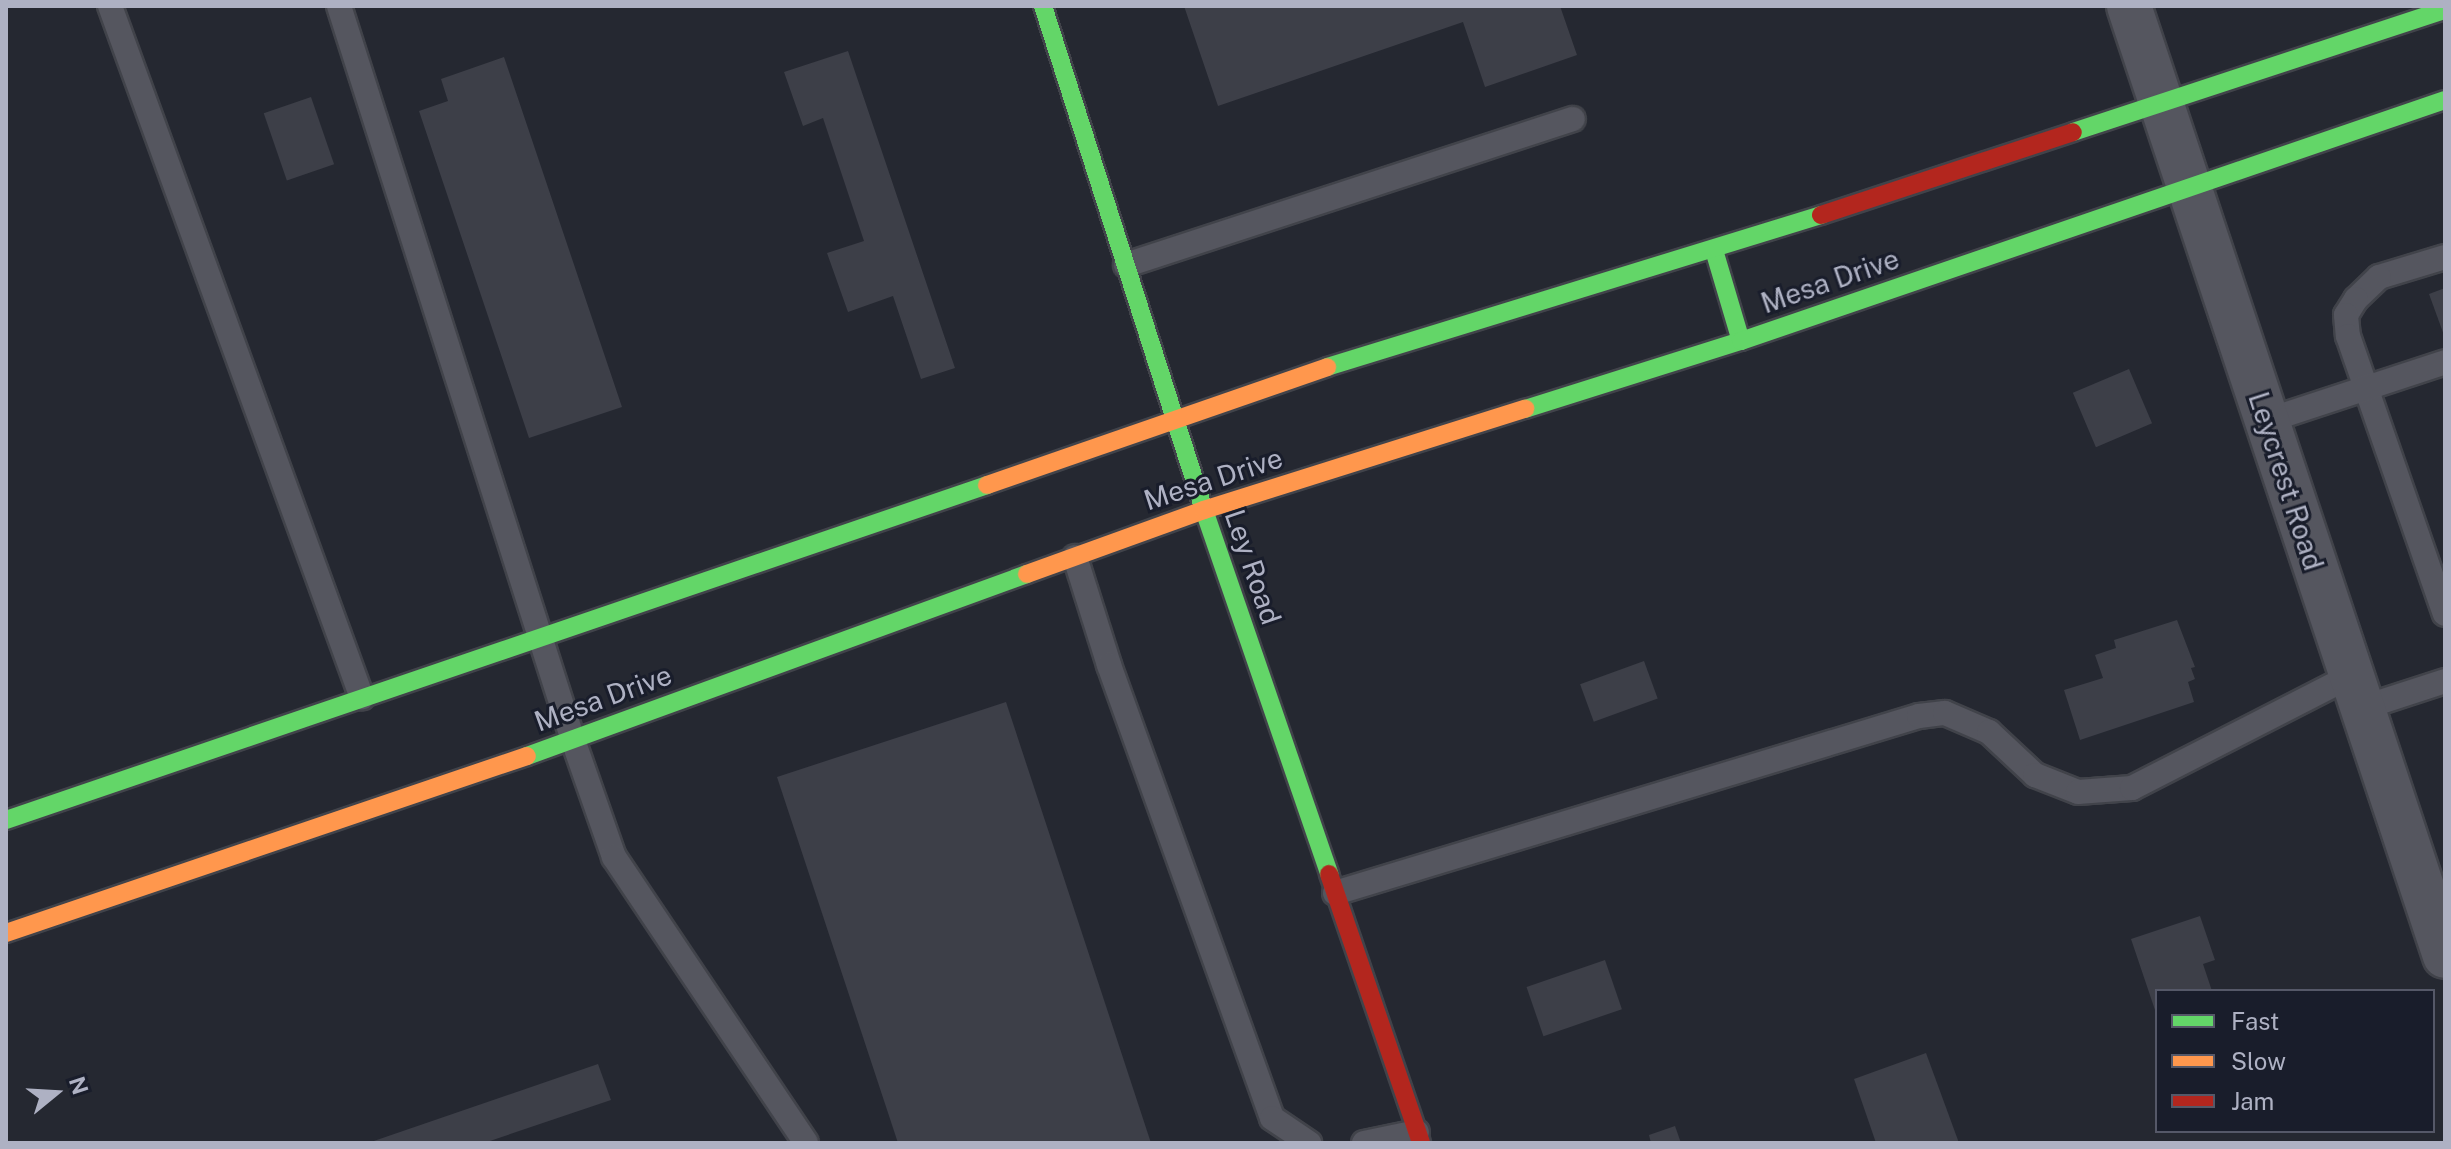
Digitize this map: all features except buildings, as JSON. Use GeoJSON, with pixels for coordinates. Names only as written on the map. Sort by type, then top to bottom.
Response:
{"type":"FeatureCollection","features":[{"type":"Feature","properties":{"kind":"main road","name":"Ley Road"},"geometry":{"type":"LineString","coordinates":[[1043,6],[1204,510],[1419,1137]]}},
{"type":"Feature","properties":{"kind":"main road"},"geometry":{"type":"LineString","coordinates":[[6,820],[542,639],[1376,350],[1714,250],[2445,10]]}},
{"type":"Feature","properties":{"kind":"main road","name":"Mesa Drive"},"geometry":{"type":"LineString","coordinates":[[6,933],[573,740],[1204,510],[1741,341],[2445,100]]}},
{"type":"Feature","properties":{"kind":"main road"},"geometry":{"type":"LineString","coordinates":[[1714,250],[1741,341]]}},
{"type":"Feature","properties":{"kind":"street","name":"Leycrest Road"},"geometry":{"type":"LineString","coordinates":[[2129,6],[2445,956]]}},
{"type":"Feature","properties":{"kind":"lane"},"geometry":{"type":"LineString","coordinates":[[110,6],[362,698]]}},
{"type":"Feature","properties":{"kind":"lane"},"geometry":{"type":"LineString","coordinates":[[339,6],[573,740],[614,857],[806,1143]]}},
{"type":"Feature","properties":{"kind":"lane"},"geometry":{"type":"LineString","coordinates":[[1126,265],[1573,119]]}},
{"type":"Feature","properties":{"kind":"lane"},"geometry":{"type":"LineString","coordinates":[[2445,257],[2379,277],[2356,299],[2346,315],[2348,336],[2445,614]]}},
{"type":"Feature","properties":{"kind":"lane"},"geometry":{"type":"LineString","coordinates":[[2266,421],[2445,362]]}},
{"type":"Feature","properties":{"kind":"lane"},"geometry":{"type":"LineString","coordinates":[[1075,557],[1109,665],[1272,1118],[1309,1143]]}},
{"type":"Feature","properties":{"kind":"lane"},"geometry":{"type":"LineString","coordinates":[[1335,893],[1919,716],[1945,713],[1989,732],[2035,775],[2078,792],[2132,788],[2357,692],[2445,681]]}},
{"type":"Feature","properties":{"kind":"lane"},"geometry":{"type":"LineString","coordinates":[[1364,1143],[1419,1137]]}},
{"type":"Feature","properties":{"kind":"traffic: fast"},"geometry":{"type":"LineString","coordinates":[[1043,6],[1204,510],[1329,874]]}},
{"type":"Feature","properties":{"kind":"traffic: fast"},"geometry":{"type":"LineString","coordinates":[[2073,132],[2445,10]]}},
{"type":"Feature","properties":{"kind":"traffic: fast"},"geometry":{"type":"LineString","coordinates":[[1525,409],[1741,341],[2445,100]]}},
{"type":"Feature","properties":{"kind":"traffic: fast"},"geometry":{"type":"LineString","coordinates":[[1327,367],[1821,215]]}},
{"type":"Feature","properties":{"kind":"traffic: fast"},"geometry":{"type":"LineString","coordinates":[[1714,250],[1741,341]]}},
{"type":"Feature","properties":{"kind":"traffic: fast"},"geometry":{"type":"LineString","coordinates":[[6,820],[987,485]]}},
{"type":"Feature","properties":{"kind":"traffic: fast"},"geometry":{"type":"LineString","coordinates":[[527,756],[1027,574]]}},
{"type":"Feature","properties":{"kind":"traffic: slow"},"geometry":{"type":"LineString","coordinates":[[987,485],[1327,367]]}},
{"type":"Feature","properties":{"kind":"traffic: slow"},"geometry":{"type":"LineString","coordinates":[[1027,574],[1204,510],[1525,409]]}},
{"type":"Feature","properties":{"kind":"traffic: slow"},"geometry":{"type":"LineString","coordinates":[[6,933],[527,756]]}},
{"type":"Feature","properties":{"kind":"traffic: jam"},"geometry":{"type":"LineString","coordinates":[[1821,215],[2073,132]]}},
{"type":"Feature","properties":{"kind":"traffic: jam"},"geometry":{"type":"LineString","coordinates":[[1329,874],[1421,1143]]}}]}
